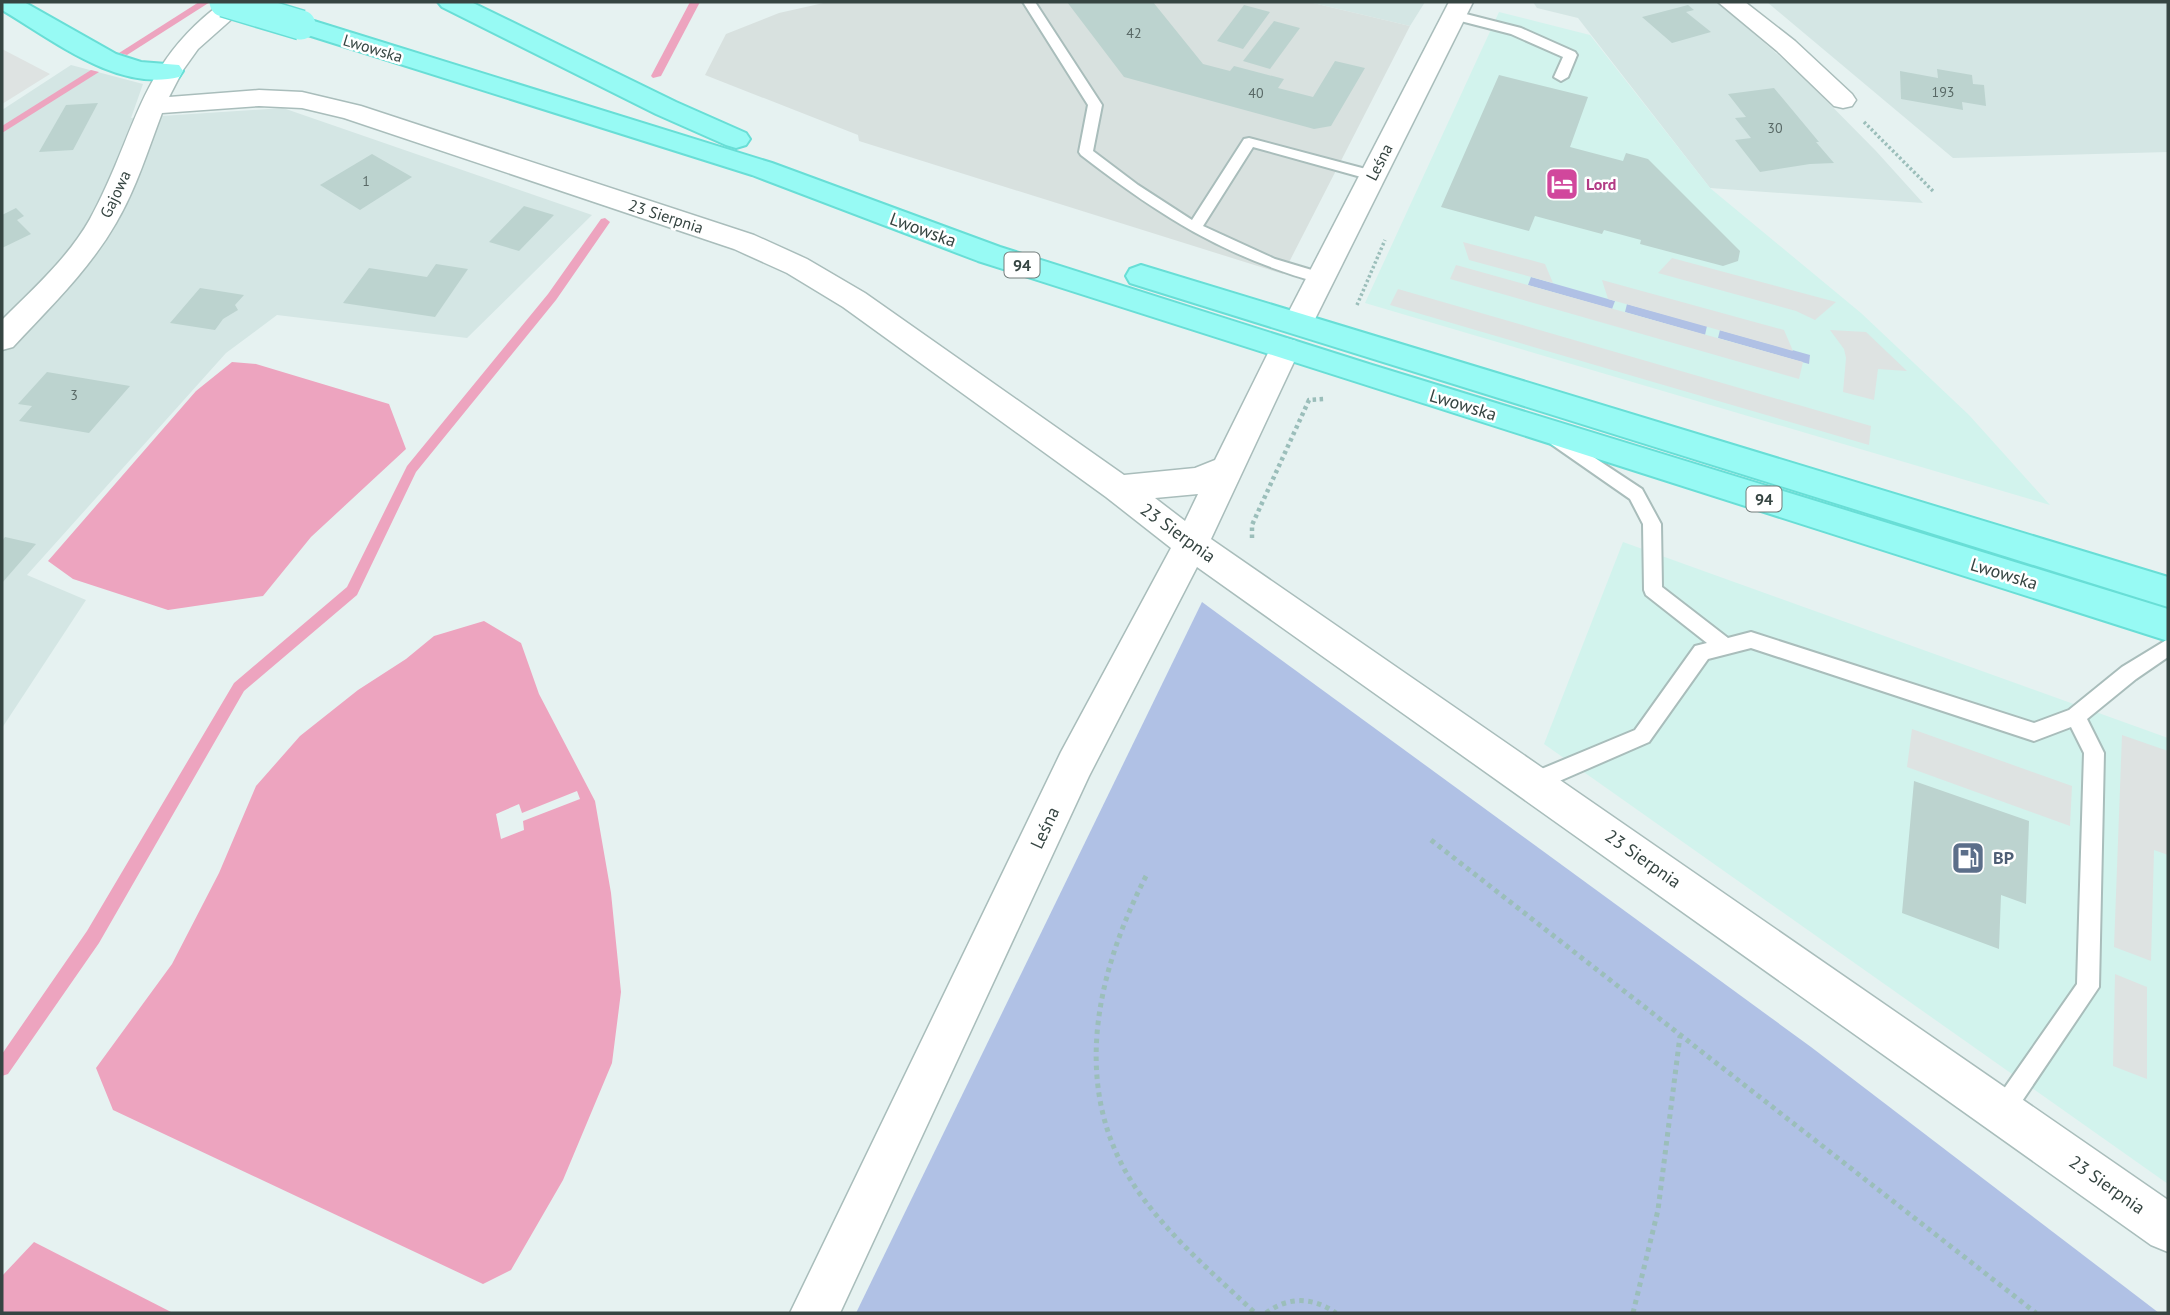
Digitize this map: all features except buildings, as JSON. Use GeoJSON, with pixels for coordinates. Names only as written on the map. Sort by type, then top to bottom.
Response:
{"type":"FeatureCollection","features":[{"type":"Feature","properties":{"kind":"main road"},"geometry":{"type":"LineString","coordinates":[[6,2],[107,60],[139,70],[170,71]]}},
{"type":"Feature","properties":{"kind":"main road","name":"Lwowska"},"geometry":{"type":"LineString","coordinates":[[225,2],[762,169],[883,200],[1366,359],[1651,434],[2168,592]]}},
{"type":"Feature","properties":{"kind":"main road"},"geometry":{"type":"LineString","coordinates":[[451,2],[666,108],[883,200]]}},
{"type":"Feature","properties":{"kind":"main road","name":"Lwowska"},"geometry":{"type":"LineString","coordinates":[[762,169],[989,254],[1292,336]]}},
{"type":"Feature","properties":{"kind":"main road","name":"Lwowska"},"geometry":{"type":"LineString","coordinates":[[1366,359],[1545,430],[2168,625]]}},
{"type":"Feature","properties":{"kind":"street","name":"Gajowa"},"geometry":{"type":"LineString","coordinates":[[2,339],[93,239],[122,181],[170,71],[202,31],[239,2]]}},
{"type":"Feature","properties":{"kind":"street"},"geometry":{"type":"LineString","coordinates":[[1730,2],[1786,46],[1843,100]]}},
{"type":"Feature","properties":{"kind":"street","name":"Leśna"},"geometry":{"type":"LineString","coordinates":[[816,1313],[1075,764],[1191,544],[1320,278],[1457,9]]}},
{"type":"Feature","properties":{"kind":"street","name":"23 Sierpnia"},"geometry":{"type":"LineString","coordinates":[[153,106],[259,99],[302,100],[352,112],[744,242],[797,266],[854,300],[1118,488],[1191,544],[2168,1228]]}},
{"type":"Feature","properties":{"kind":"street","name":"23 Sierpnia"},"geometry":{"type":"LineString","coordinates":[[1118,488],[1199,481],[1226,469]]}},
{"type":"Feature","properties":{"kind":"lane"},"geometry":{"type":"LineString","coordinates":[[1029,2],[1095,105],[1086,152],[1133,188],[1194,228],[1270,263],[1320,278]]}},
{"type":"Feature","properties":{"kind":"lane"},"geometry":{"type":"LineString","coordinates":[[1457,9],[1570,55],[1561,77]]}},
{"type":"Feature","properties":{"kind":"lane"},"geometry":{"type":"LineString","coordinates":[[1194,228],[1249,142],[1372,175]]}},
{"type":"Feature","properties":{"kind":"lane"},"geometry":{"type":"LineString","coordinates":[[1545,430],[1636,494],[1652,524],[1653,590],[1726,647]]}},
{"type":"Feature","properties":{"kind":"lane"},"geometry":{"type":"LineString","coordinates":[[1534,782],[1642,736],[1702,652],[1751,640],[2034,732],[2076,716],[2129,673],[2168,647]]}},
{"type":"Feature","properties":{"kind":"lane"},"geometry":{"type":"LineString","coordinates":[[2002,1111],[2088,987],[2094,753],[2076,716]]}},
{"type":"Feature","properties":{"kind":"path"},"geometry":{"type":"LineString","coordinates":[[1843,100],[1933,191]]}},
{"type":"Feature","properties":{"kind":"path"},"geometry":{"type":"LineString","coordinates":[[1251,550],[1252,526],[1309,400],[1348,397],[1383,324],[1362,315],[1357,300],[1386,238]]}},
{"type":"Feature","properties":{"kind":"path"},"geometry":{"type":"LineString","coordinates":[[1431,840],[2036,1313]]}},
{"type":"Feature","properties":{"kind":"path"},"geometry":{"type":"LineString","coordinates":[[1146,876],[1119,930],[1110,959],[1097,1050],[1096,1087],[1104,1120],[1139,1193],[1162,1220],[1255,1313]]}},
{"type":"Feature","properties":{"kind":"path"},"geometry":{"type":"LineString","coordinates":[[1633,1313],[1661,1205],[1680,1035]]}},
{"type":"Feature","properties":{"kind":"path"},"geometry":{"type":"LineString","coordinates":[[1266,1313],[1274,1306],[1292,1300],[1311,1300],[1336,1313]]}},
{"type":"Feature","properties":{"kind":"shaded area"},"geometry":{"type":"Polygon","coordinates":[[[828,2],[1309,2],[1410,26],[1283,274],[859,141],[858,135],[705,75],[726,34],[779,13],[828,2]]]}},
{"type":"Feature","properties":{"kind":"shaded area"},"geometry":{"type":"Polygon","coordinates":[[[1309,2],[1425,2],[1410,26],[1309,2]]]}},
{"type":"Feature","properties":{"kind":"shaded area"},"geometry":{"type":"Polygon","coordinates":[[[1533,2],[1717,2],[1799,73],[1923,203],[1710,188],[1578,18],[1537,8],[1533,2]]]}},
{"type":"Feature","properties":{"kind":"shaded area"},"geometry":{"type":"Polygon","coordinates":[[[1767,2],[2168,2],[2168,152],[1953,158],[1767,2]]]}},
{"type":"Feature","properties":{"kind":"shaded area"},"geometry":{"type":"Polygon","coordinates":[[[1499,12],[1590,35],[1710,188],[1861,313],[1969,415],[2050,505],[1365,303],[1499,12]]]}},
{"type":"Feature","properties":{"kind":"shaded area"},"geometry":{"type":"Polygon","coordinates":[[[2,49],[50,74],[2,104],[2,49]]]}},
{"type":"Feature","properties":{"kind":"shaded area"},"geometry":{"type":"Polygon","coordinates":[[[71,65],[143,84],[131,118],[283,108],[592,215],[467,338],[277,315],[226,353],[27,575],[86,600],[2,728],[2,110],[71,65]]]}},
{"type":"Feature","properties":{"kind":"shaded area"},"geometry":{"type":"Polygon","coordinates":[[[1463,242],[1545,264],[1553,283],[1469,260],[1463,242]]]}},
{"type":"Feature","properties":{"kind":"shaded area"},"geometry":{"type":"Polygon","coordinates":[[[1672,258],[1836,302],[1815,320],[1796,311],[1658,273],[1672,258]]]}},
{"type":"Feature","properties":{"kind":"shaded area"},"geometry":{"type":"Polygon","coordinates":[[[1456,265],[1803,362],[1799,379],[1450,279],[1456,265]]]}},
{"type":"Feature","properties":{"kind":"shaded area"},"geometry":{"type":"Polygon","coordinates":[[[1531,277],[1615,301],[1612,309],[1528,285],[1531,277]]]}},
{"type":"Feature","properties":{"kind":"shaded area"},"geometry":{"type":"Polygon","coordinates":[[[1602,280],[1784,330],[1793,351],[1608,299],[1602,280]]]}},
{"type":"Feature","properties":{"kind":"shaded area"},"geometry":{"type":"Polygon","coordinates":[[[1398,289],[1871,426],[1869,445],[1390,305],[1398,289]]]}},
{"type":"Feature","properties":{"kind":"shaded area"},"geometry":{"type":"Polygon","coordinates":[[[1627,304],[1707,326],[1705,335],[1625,312],[1627,304]]]}},
{"type":"Feature","properties":{"kind":"shaded area"},"geometry":{"type":"Polygon","coordinates":[[[1720,330],[1810,355],[1809,364],[1718,338],[1720,330]]]}},
{"type":"Feature","properties":{"kind":"shaded area"},"geometry":{"type":"Polygon","coordinates":[[[1830,330],[1866,332],[1907,371],[1878,369],[1874,400],[1843,392],[1846,358],[1844,349],[1830,330]]]}},
{"type":"Feature","properties":{"kind":"shaded area"},"geometry":{"type":"Polygon","coordinates":[[[232,362],[256,364],[389,404],[406,449],[311,537],[263,596],[168,610],[73,579],[48,561],[196,391],[232,362]]]}},
{"type":"Feature","properties":{"kind":"shaded area"},"geometry":{"type":"Polygon","coordinates":[[[1623,542],[2168,738],[2168,1184],[1544,744],[1623,542]]]}},
{"type":"Feature","properties":{"kind":"shaded area"},"geometry":{"type":"Polygon","coordinates":[[[1202,602],[1811,1047],[2159,1313],[856,1313],[1202,602]]]}},
{"type":"Feature","properties":{"kind":"shaded area"},"geometry":{"type":"Polygon","coordinates":[[[484,621],[521,643],[539,694],[595,801],[611,893],[621,992],[612,1063],[563,1180],[511,1270],[483,1284],[113,1110],[96,1068],[172,964],[219,873],[256,786],[300,736],[358,690],[406,659],[434,636],[484,621]]]}},
{"type":"Feature","properties":{"kind":"shaded area"},"geometry":{"type":"Polygon","coordinates":[[[1912,729],[2072,786],[2070,826],[1907,767],[1912,729]]]}},
{"type":"Feature","properties":{"kind":"shaded area"},"geometry":{"type":"Polygon","coordinates":[[[2122,735],[2168,751],[2168,855],[2154,850],[2151,961],[2114,947],[2122,735]]]}},
{"type":"Feature","properties":{"kind":"shaded area"},"geometry":{"type":"Polygon","coordinates":[[[2115,974],[2147,987],[2147,1079],[2113,1066],[2115,974]]]}},
{"type":"Feature","properties":{"kind":"shaded area"},"geometry":{"type":"Polygon","coordinates":[[[34,1242],[173,1313],[2,1313],[2,1276],[34,1242]]]}},
{"type":"Feature","properties":{"kind":"pier"},"geometry":{"type":"Polygon","coordinates":[[[577,791],[580,799],[523,821],[524,830],[501,839],[496,814],[519,804],[522,813],[577,791]]]}},
{"type":"Feature","properties":{"kind":"waterway"},"geometry":{"type":"LineString","coordinates":[[124,53],[205,2]]}},
{"type":"Feature","properties":{"kind":"waterway"},"geometry":{"type":"LineString","coordinates":[[656,76],[695,2]]}},
{"type":"Feature","properties":{"kind":"waterway"},"geometry":{"type":"LineString","coordinates":[[2,130],[94,72]]}},
{"type":"Feature","properties":{"kind":"waterway"},"geometry":{"type":"LineString","coordinates":[[2,1068],[93,937],[239,687],[352,591],[411,469],[552,297],[605,222]]}},
{"type":"Feature","properties":{"kind":"place","name":"Lord"},"geometry":{"type":"Point","coordinates":[1562,184]}},
{"type":"Feature","properties":{"kind":"place","name":"BP"},"geometry":{"type":"Point","coordinates":[1968,858]}}]}
